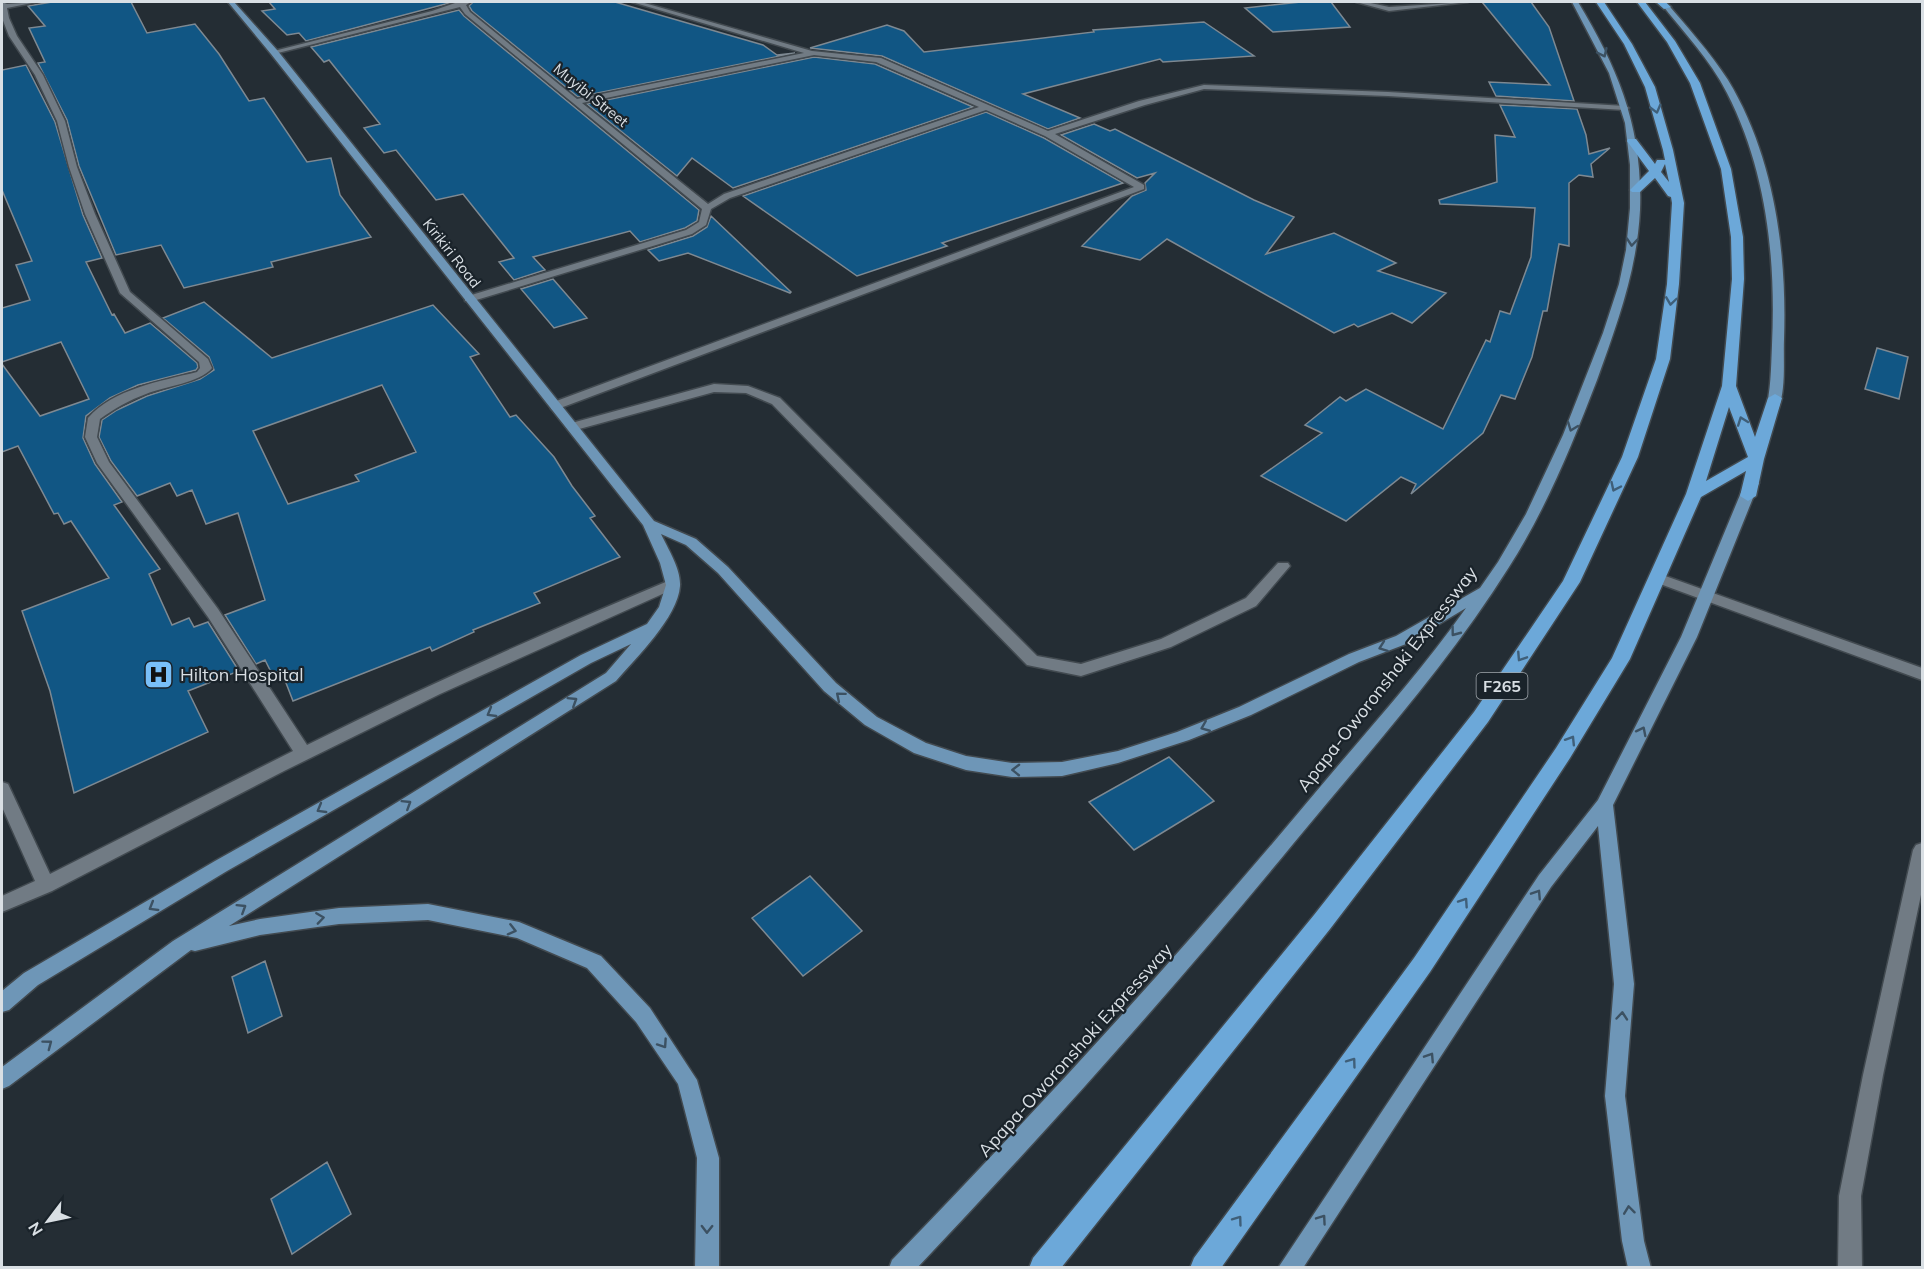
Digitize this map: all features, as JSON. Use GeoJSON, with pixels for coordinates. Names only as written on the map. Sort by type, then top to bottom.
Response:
{"type":"FeatureCollection","features":[{"type":"Feature","properties":{"kind":"highway","name":"F265"},"geometry":{"type":"LineString","coordinates":[[1043,1268],[1322,922],[1481,717],[1571,582],[1630,457],[1662,359],[1673,284],[1678,203],[1668,150],[1650,87],[1628,44],[1600,2]]}},
{"type":"Feature","properties":{"kind":"highway"},"geometry":{"type":"LineString","coordinates":[[1204,1268],[1422,965],[1563,753],[1621,659],[1694,494],[1729,386],[1738,279],[1737,237],[1726,169],[1712,126],[1695,83],[1671,41],[1654,3]]}},
{"type":"Feature","properties":{"kind":"highway"},"geometry":{"type":"LineString","coordinates":[[1632,141],[1678,203]]}},
{"type":"Feature","properties":{"kind":"highway"},"geometry":{"type":"LineString","coordinates":[[1636,190],[1656,171],[1668,150]]}},
{"type":"Feature","properties":{"kind":"highway"},"geometry":{"type":"LineString","coordinates":[[1729,386],[1756,459]]}},
{"type":"Feature","properties":{"kind":"highway"},"geometry":{"type":"LineString","coordinates":[[1748,496],[1756,459],[1775,398]]}},
{"type":"Feature","properties":{"kind":"highway"},"geometry":{"type":"LineString","coordinates":[[1694,494],[1756,459]]}},
{"type":"Feature","properties":{"kind":"main road","name":"Kirikiri Road"},"geometry":{"type":"LineString","coordinates":[[231,2],[274,51],[649,524]]}},
{"type":"Feature","properties":{"kind":"main road","name":"Apapa-Oworonshoki Expressway"},"geometry":{"type":"LineString","coordinates":[[900,1268],[1010,1154],[1220,920],[1430,664],[1488,588],[1511,551],[1562,455],[1617,312],[1631,251],[1636,190],[1632,141],[1625,108],[1618,83],[1575,2]]}},
{"type":"Feature","properties":{"kind":"main road"},"geometry":{"type":"LineString","coordinates":[[1289,1268],[1545,881],[1604,806],[1689,637],[1748,496],[1775,398],[1777,266],[1769,210],[1752,143],[1732,93],[1710,58],[1654,3]]}},
{"type":"Feature","properties":{"kind":"main road"},"geometry":{"type":"LineString","coordinates":[[649,524],[691,542],[723,570],[830,687],[871,721],[920,748],[966,763],[1012,770],[1062,769],[1118,757],[1183,736],[1245,711],[1354,658],[1401,640],[1488,588]]}},
{"type":"Feature","properties":{"kind":"main road"},"geometry":{"type":"LineString","coordinates":[[2,1079],[180,947],[611,677],[654,626],[666,607],[673,584],[649,524]]}},
{"type":"Feature","properties":{"kind":"main road"},"geometry":{"type":"LineString","coordinates":[[2,997],[231,860],[586,659],[654,626]]}},
{"type":"Feature","properties":{"kind":"main road"},"geometry":{"type":"LineString","coordinates":[[1604,806],[1624,984],[1615,1096],[1633,1241],[1640,1268]]}},
{"type":"Feature","properties":{"kind":"main road"},"geometry":{"type":"LineString","coordinates":[[180,947],[260,927],[339,916],[428,912],[519,930],[594,962],[643,1015],[687,1080],[708,1158],[707,1268]]}},
{"type":"Feature","properties":{"kind":"main road"},"geometry":{"type":"LineString","coordinates":[[2,1003],[32,979]]}},
{"type":"Feature","properties":{"kind":"street"},"geometry":{"type":"LineString","coordinates":[[34,2],[4,4],[5,18],[13,36],[39,75],[61,121],[73,167],[90,214],[125,293],[204,361],[206,368],[201,374],[136,393],[108,406],[94,418],[91,437],[103,463],[213,613],[303,753]]}},
{"type":"Feature","properties":{"kind":"street"},"geometry":{"type":"LineString","coordinates":[[274,51],[434,13],[464,2]]}},
{"type":"Feature","properties":{"kind":"street","name":"Muyibi Street"},"geometry":{"type":"LineString","coordinates":[[464,2],[467,13],[707,208]]}},
{"type":"Feature","properties":{"kind":"street"},"geometry":{"type":"LineString","coordinates":[[555,406],[1141,188],[1048,134],[878,60],[814,53],[635,2]]}},
{"type":"Feature","properties":{"kind":"street"},"geometry":{"type":"LineString","coordinates":[[1359,2],[1389,9],[1465,2]]}},
{"type":"Feature","properties":{"kind":"street"},"geometry":{"type":"LineString","coordinates":[[578,101],[814,53]]}},
{"type":"Feature","properties":{"kind":"street"},"geometry":{"type":"LineString","coordinates":[[1048,134],[1142,103],[1204,87],[1388,94],[1625,108]]}},
{"type":"Feature","properties":{"kind":"street"},"geometry":{"type":"LineString","coordinates":[[469,299],[689,232],[703,223],[707,208],[727,196],[986,107]]}},
{"type":"Feature","properties":{"kind":"street"},"geometry":{"type":"LineString","coordinates":[[572,427],[714,388],[748,390],[776,401],[1032,661],[1081,670],[1166,643],[1251,602],[1283,566]]}},
{"type":"Feature","properties":{"kind":"street"},"geometry":{"type":"LineString","coordinates":[[1657,578],[1923,674]]}},
{"type":"Feature","properties":{"kind":"street"},"geometry":{"type":"LineString","coordinates":[[2,904],[46,885],[303,753],[498,659],[673,584]]}},
{"type":"Feature","properties":{"kind":"street"},"geometry":{"type":"LineString","coordinates":[[2,789],[46,885]]}},
{"type":"Feature","properties":{"kind":"street"},"geometry":{"type":"LineString","coordinates":[[1850,1268],[1850,1196],[1873,1075],[1923,850]]}},
{"type":"Feature","properties":{"kind":"building"},"geometry":{"type":"Polygon","coordinates":[[[52,2],[131,2],[147,33],[195,24],[219,54],[249,101],[264,98],[307,162],[331,158],[340,195],[371,237],[271,262],[273,267],[184,288],[161,245],[116,255],[79,166],[67,120],[38,63],[45,62],[29,28],[45,26],[28,6],[52,2]]]}},
{"type":"Feature","properties":{"kind":"building"},"geometry":{"type":"Polygon","coordinates":[[[269,2],[453,2],[306,41],[299,33],[287,35],[262,11],[275,9],[269,2]]]}},
{"type":"Feature","properties":{"kind":"building"},"geometry":{"type":"Polygon","coordinates":[[[473,2],[615,2],[763,45],[777,55],[795,53],[578,97],[472,11],[469,6],[473,2]]]}},
{"type":"Feature","properties":{"kind":"building"},"geometry":{"type":"Polygon","coordinates":[[[1301,2],[1331,2],[1350,27],[1273,32],[1245,8],[1301,2]]]}},
{"type":"Feature","properties":{"kind":"building"},"geometry":{"type":"Polygon","coordinates":[[[1482,2],[1531,2],[1549,27],[1574,101],[1496,96],[1489,82],[1550,85],[1482,2]]]}},
{"type":"Feature","properties":{"kind":"building"},"geometry":{"type":"Polygon","coordinates":[[[459,10],[699,210],[697,221],[685,228],[640,242],[630,231],[533,257],[545,270],[514,280],[499,262],[514,258],[463,194],[436,200],[396,150],[384,153],[364,128],[380,124],[329,60],[324,62],[311,47],[459,10]]]}},
{"type":"Feature","properties":{"kind":"building"},"geometry":{"type":"Polygon","coordinates":[[[1204,22],[1254,56],[1163,62],[1160,59],[1023,94],[1080,118],[1048,129],[882,56],[810,48],[887,25],[904,31],[924,52],[1094,32],[1093,30],[1204,22]]]}},
{"type":"Feature","properties":{"kind":"building"},"geometry":{"type":"Polygon","coordinates":[[[814,57],[875,64],[973,107],[733,188],[692,158],[677,176],[587,104],[814,57]]]}},
{"type":"Feature","properties":{"kind":"building"},"geometry":{"type":"Polygon","coordinates":[[[26,65],[55,122],[83,215],[102,258],[86,262],[112,315],[114,314],[125,333],[150,323],[197,363],[198,367],[196,370],[138,385],[110,398],[86,416],[83,438],[95,464],[122,502],[114,505],[160,569],[149,574],[172,625],[189,618],[194,627],[208,622],[239,671],[188,691],[208,732],[74,793],[50,691],[22,611],[109,578],[71,521],[64,524],[58,513],[54,514],[18,446],[2,452],[2,364],[40,416],[89,399],[61,342],[2,362],[2,308],[30,300],[16,265],[32,261],[2,190],[2,70],[26,65]]]}},
{"type":"Feature","properties":{"kind":"building"},"geometry":{"type":"Polygon","coordinates":[[[1500,105],[1577,109],[1586,135],[1589,154],[1610,148],[1591,164],[1593,177],[1579,175],[1569,183],[1569,246],[1559,244],[1547,311],[1543,311],[1532,357],[1515,399],[1501,395],[1483,433],[1411,494],[1416,484],[1401,477],[1346,521],[1261,476],[1322,433],[1305,425],[1340,397],[1346,401],[1366,389],[1443,429],[1486,340],[1490,342],[1500,311],[1510,314],[1531,257],[1535,208],[1440,204],[1439,200],[1497,182],[1495,135],[1515,137],[1500,105]]]}},
{"type":"Feature","properties":{"kind":"building"},"geometry":{"type":"Polygon","coordinates":[[[986,112],[1044,138],[1123,183],[942,243],[947,246],[857,276],[743,196],[986,112]]]}},
{"type":"Feature","properties":{"kind":"building"},"geometry":{"type":"Polygon","coordinates":[[[1094,124],[1110,131],[1115,129],[1254,200],[1294,217],[1266,254],[1334,233],[1396,263],[1378,271],[1446,293],[1412,323],[1392,313],[1358,327],[1354,324],[1334,333],[1167,239],[1140,260],[1082,246],[1132,196],[1146,190],[1145,183],[1155,173],[1137,178],[1061,135],[1094,124]]]}},
{"type":"Feature","properties":{"kind":"building"},"geometry":{"type":"Polygon","coordinates":[[[711,216],[791,292],[688,253],[659,261],[648,250],[693,236],[707,227],[711,216]]]}},
{"type":"Feature","properties":{"kind":"building"},"geometry":{"type":"Polygon","coordinates":[[[553,279],[587,318],[554,328],[521,289],[553,279]]]}},
{"type":"Feature","properties":{"kind":"building"},"geometry":{"type":"Polygon","coordinates":[[[204,302],[272,358],[433,305],[479,354],[470,357],[510,417],[516,415],[554,457],[595,516],[590,518],[620,557],[534,593],[540,603],[473,630],[474,632],[432,651],[430,647],[293,701],[281,670],[272,674],[265,660],[256,664],[225,615],[265,600],[238,513],[206,524],[192,490],[177,496],[170,483],[137,496],[111,461],[99,437],[102,420],[117,410],[147,396],[200,379],[214,370],[209,357],[163,318],[204,302]],[[382,385],[253,431],[288,504],[359,481],[355,475],[416,452],[382,385]]]}},
{"type":"Feature","properties":{"kind":"building"},"geometry":{"type":"Polygon","coordinates":[[[1877,348],[1908,357],[1899,399],[1865,389],[1877,348]]]}},
{"type":"Feature","properties":{"kind":"building"},"geometry":{"type":"Polygon","coordinates":[[[1169,757],[1214,801],[1134,850],[1089,802],[1169,757]]]}},
{"type":"Feature","properties":{"kind":"building"},"geometry":{"type":"Polygon","coordinates":[[[810,876],[862,931],[803,976],[752,918],[810,876]]]}},
{"type":"Feature","properties":{"kind":"building"},"geometry":{"type":"Polygon","coordinates":[[[265,961],[282,1016],[248,1033],[232,977],[265,961]]]}},
{"type":"Feature","properties":{"kind":"building"},"geometry":{"type":"Polygon","coordinates":[[[327,1162],[351,1214],[292,1254],[271,1199],[327,1162]]]}},
{"type":"Feature","properties":{"kind":"place","name":"Hilton Hospital"},"geometry":{"type":"Point","coordinates":[159,674]}}]}
